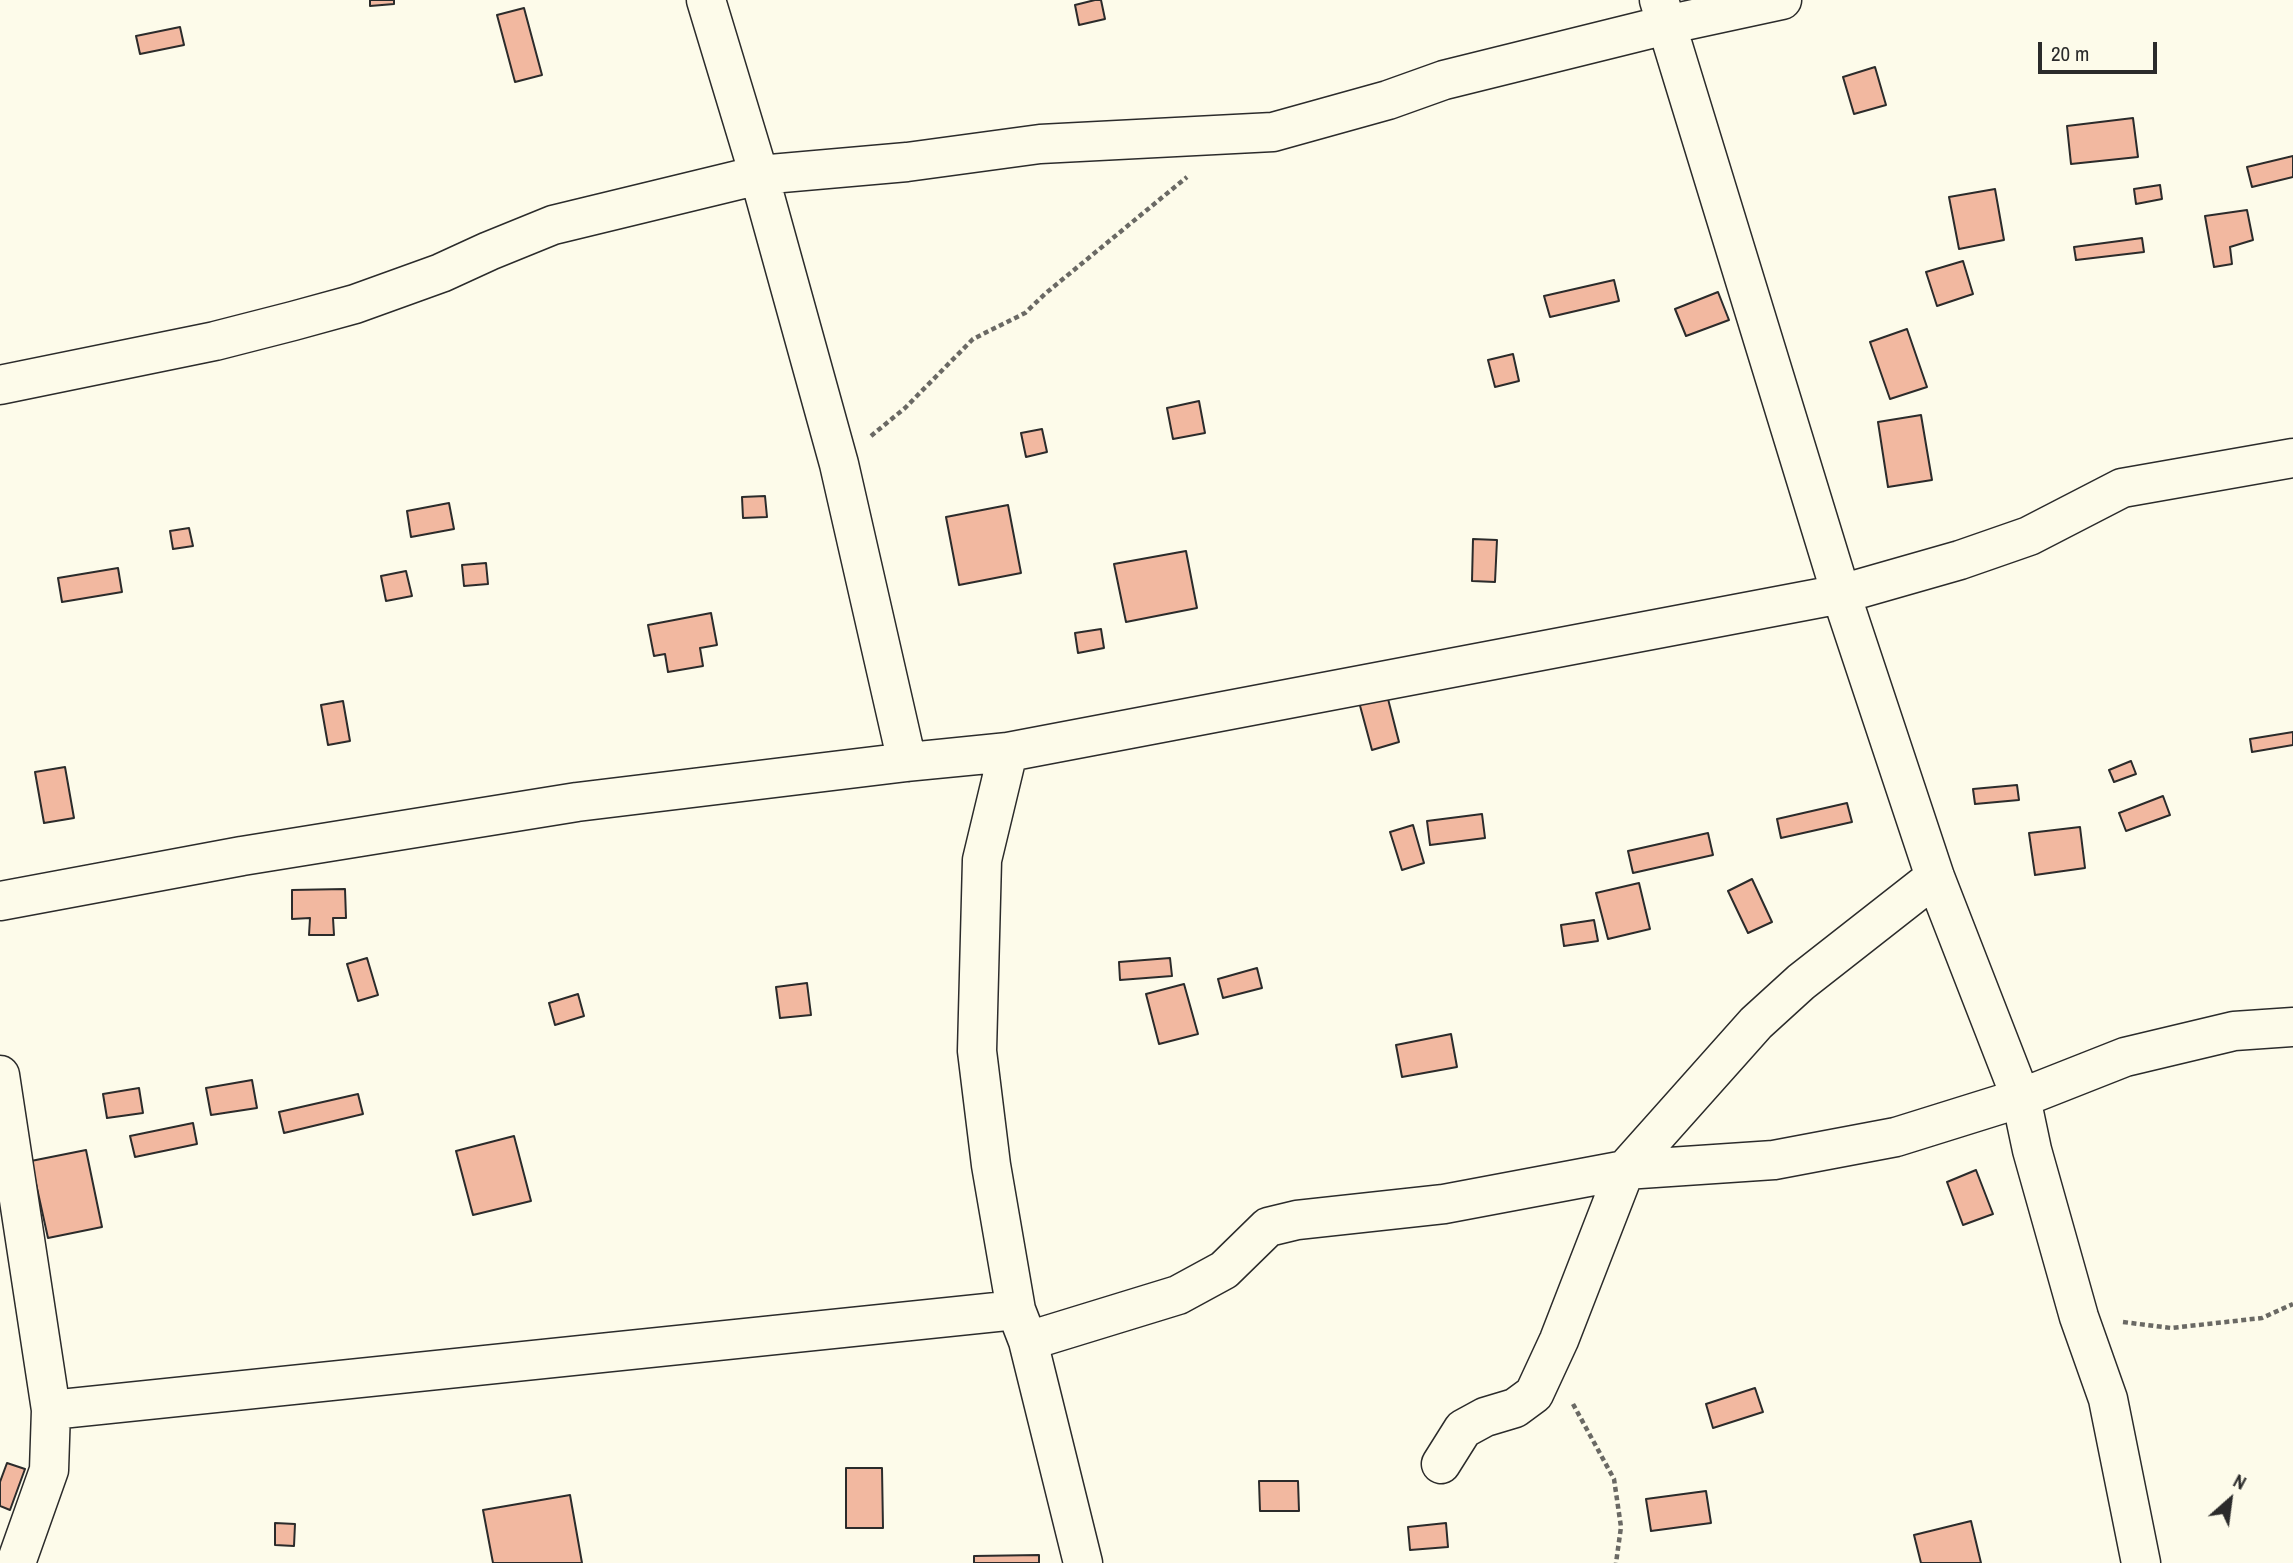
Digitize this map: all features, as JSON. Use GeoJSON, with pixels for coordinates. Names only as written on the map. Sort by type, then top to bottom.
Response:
{"type":"FeatureCollection","features":[{"type":"Feature","properties":{"kind":"street"},"geometry":{"type":"LineString","coordinates":[[706,0],[759,175],[839,464],[907,762]]}},
{"type":"Feature","properties":{"kind":"street"},"geometry":{"type":"LineString","coordinates":[[0,385],[215,341],[355,304],[441,273],[553,225],[759,175],[907,162],[1040,144],[1273,132],[1388,100],[1444,79],[1663,13],[1782,0]]}},
{"type":"Feature","properties":{"kind":"street"},"geometry":{"type":"LineString","coordinates":[[1663,13],[1841,594],[1935,877],[2021,1098],[2032,1150],[2079,1317],[2108,1399],[2141,1563]]}},
{"type":"Feature","properties":{"kind":"street"},"geometry":{"type":"LineString","coordinates":[[0,901],[242,856],[577,802],[1008,752],[1841,594],[1960,560],[2029,536],[2122,488],[2293,458]]}},
{"type":"Feature","properties":{"kind":"street"},"geometry":{"type":"LineString","coordinates":[[1008,752],[982,860],[977,1051],[991,1165],[1022,1326],[1083,1563]]}},
{"type":"Feature","properties":{"kind":"street"},"geometry":{"type":"LineString","coordinates":[[1441,1464],[1463,1429],[1485,1417],[1515,1408],[1534,1394],[1625,1170],[1756,1023],[1801,982],[1935,877]]}},
{"type":"Feature","properties":{"kind":"street"},"geometry":{"type":"LineString","coordinates":[[51,1410],[1022,1326],[1178,1295],[1224,1270],[1268,1227],[1297,1220],[1444,1204],[1625,1170],[1774,1160],[1896,1137],[2021,1098],[2125,1057],[2234,1031],[2293,1027]]}},
{"type":"Feature","properties":{"kind":"street"},"geometry":{"type":"LineString","coordinates":[[0,1075],[51,1410],[49,1470],[16,1563]]}},
{"type":"Feature","properties":{"kind":"path"},"geometry":{"type":"LineString","coordinates":[[839,464],[905,408],[973,339],[1025,313],[1158,199],[1195,173]]}},
{"type":"Feature","properties":{"kind":"path"},"geometry":{"type":"LineString","coordinates":[[2079,1317],[2171,1328],[2262,1318],[2293,1304]]}},
{"type":"Feature","properties":{"kind":"path"},"geometry":{"type":"LineString","coordinates":[[1549,1361],[1614,1479],[1621,1527],[1616,1563]]}},
{"type":"Feature","properties":{"kind":"building"},"geometry":{"type":"Polygon","coordinates":[[[370,0],[394,0],[394,4],[370,6],[370,0]]]}},
{"type":"Feature","properties":{"kind":"building"},"geometry":{"type":"Polygon","coordinates":[[[1101,0],[1105,19],[1079,25],[1075,5],[1101,0]]]}},
{"type":"Feature","properties":{"kind":"building"},"geometry":{"type":"Polygon","coordinates":[[[524,8],[542,75],[515,82],[497,15],[524,8]]]}},
{"type":"Feature","properties":{"kind":"building"},"geometry":{"type":"Polygon","coordinates":[[[180,27],[184,45],[140,54],[136,36],[180,27]]]}},
{"type":"Feature","properties":{"kind":"building"},"geometry":{"type":"Polygon","coordinates":[[[1875,67],[1886,105],[1854,114],[1843,77],[1875,67]]]}},
{"type":"Feature","properties":{"kind":"building"},"geometry":{"type":"Polygon","coordinates":[[[2133,118],[2138,157],[2071,164],[2067,126],[2133,118]]]}},
{"type":"Feature","properties":{"kind":"building"},"geometry":{"type":"Polygon","coordinates":[[[2293,156],[2293,177],[2252,187],[2247,167],[2293,156]]]}},
{"type":"Feature","properties":{"kind":"building"},"geometry":{"type":"Polygon","coordinates":[[[2160,185],[2162,199],[2136,204],[2134,189],[2160,185]]]}},
{"type":"Feature","properties":{"kind":"building"},"geometry":{"type":"Polygon","coordinates":[[[1995,189],[2004,240],[1959,249],[1949,197],[1995,189]]]}},
{"type":"Feature","properties":{"kind":"building"},"geometry":{"type":"Polygon","coordinates":[[[2247,210],[2253,240],[2230,247],[2232,264],[2214,267],[2205,216],[2247,210]]]}},
{"type":"Feature","properties":{"kind":"building"},"geometry":{"type":"Polygon","coordinates":[[[2142,238],[2144,252],[2076,260],[2074,247],[2142,238]]]}},
{"type":"Feature","properties":{"kind":"building"},"geometry":{"type":"Polygon","coordinates":[[[1963,261],[1973,294],[1937,306],[1926,272],[1963,261]]]}},
{"type":"Feature","properties":{"kind":"building"},"geometry":{"type":"Polygon","coordinates":[[[1614,280],[1619,301],[1550,317],[1544,296],[1614,280]]]}},
{"type":"Feature","properties":{"kind":"building"},"geometry":{"type":"Polygon","coordinates":[[[1718,292],[1729,320],[1686,336],[1675,309],[1718,292]]]}},
{"type":"Feature","properties":{"kind":"building"},"geometry":{"type":"Polygon","coordinates":[[[1907,329],[1927,387],[1890,399],[1870,342],[1907,329]]]}},
{"type":"Feature","properties":{"kind":"building"},"geometry":{"type":"Polygon","coordinates":[[[1513,354],[1519,381],[1495,387],[1488,360],[1513,354]]]}},
{"type":"Feature","properties":{"kind":"building"},"geometry":{"type":"Polygon","coordinates":[[[1199,401],[1205,433],[1173,439],[1167,408],[1199,401]]]}},
{"type":"Feature","properties":{"kind":"building"},"geometry":{"type":"Polygon","coordinates":[[[1921,415],[1932,480],[1888,487],[1878,422],[1921,415]]]}},
{"type":"Feature","properties":{"kind":"building"},"geometry":{"type":"Polygon","coordinates":[[[1042,429],[1047,452],[1026,457],[1021,433],[1042,429]]]}},
{"type":"Feature","properties":{"kind":"building"},"geometry":{"type":"Polygon","coordinates":[[[765,496],[767,517],[743,518],[742,497],[765,496]]]}},
{"type":"Feature","properties":{"kind":"building"},"geometry":{"type":"Polygon","coordinates":[[[449,503],[454,529],[411,537],[407,511],[449,503]]]}},
{"type":"Feature","properties":{"kind":"building"},"geometry":{"type":"Polygon","coordinates":[[[1008,505],[1021,573],[959,585],[946,517],[1008,505]]]}},
{"type":"Feature","properties":{"kind":"building"},"geometry":{"type":"Polygon","coordinates":[[[189,528],[193,546],[173,549],[170,531],[189,528]]]}},
{"type":"Feature","properties":{"kind":"building"},"geometry":{"type":"Polygon","coordinates":[[[1473,539],[1497,540],[1495,582],[1472,581],[1473,539]]]}},
{"type":"Feature","properties":{"kind":"building"},"geometry":{"type":"Polygon","coordinates":[[[1186,551],[1197,608],[1126,622],[1114,564],[1186,551]]]}},
{"type":"Feature","properties":{"kind":"building"},"geometry":{"type":"Polygon","coordinates":[[[486,563],[488,584],[464,586],[462,565],[486,563]]]}},
{"type":"Feature","properties":{"kind":"building"},"geometry":{"type":"Polygon","coordinates":[[[118,568],[122,592],[62,602],[58,578],[118,568]]]}},
{"type":"Feature","properties":{"kind":"building"},"geometry":{"type":"Polygon","coordinates":[[[406,571],[412,596],[386,601],[381,576],[406,571]]]}},
{"type":"Feature","properties":{"kind":"building"},"geometry":{"type":"Polygon","coordinates":[[[711,613],[717,645],[700,648],[703,666],[668,672],[665,654],[654,656],[648,625],[711,613]]]}},
{"type":"Feature","properties":{"kind":"building"},"geometry":{"type":"Polygon","coordinates":[[[1101,629],[1104,648],[1078,653],[1075,633],[1101,629]]]}},
{"type":"Feature","properties":{"kind":"building"},"geometry":{"type":"Polygon","coordinates":[[[1387,695],[1399,742],[1372,750],[1359,702],[1387,695]]]}},
{"type":"Feature","properties":{"kind":"building"},"geometry":{"type":"Polygon","coordinates":[[[343,701],[350,741],[328,745],[321,705],[343,701]]]}},
{"type":"Feature","properties":{"kind":"building"},"geometry":{"type":"Polygon","coordinates":[[[2293,732],[2293,745],[2252,752],[2250,739],[2293,732]]]}},
{"type":"Feature","properties":{"kind":"building"},"geometry":{"type":"Polygon","coordinates":[[[2131,761],[2136,774],[2114,782],[2109,770],[2131,761]]]}},
{"type":"Feature","properties":{"kind":"building"},"geometry":{"type":"Polygon","coordinates":[[[65,767],[74,818],[44,823],[35,772],[65,767]]]}},
{"type":"Feature","properties":{"kind":"building"},"geometry":{"type":"Polygon","coordinates":[[[2017,785],[2019,800],[1975,804],[1973,789],[2017,785]]]}},
{"type":"Feature","properties":{"kind":"building"},"geometry":{"type":"Polygon","coordinates":[[[2163,796],[2170,815],[2126,831],[2119,813],[2163,796]]]}},
{"type":"Feature","properties":{"kind":"building"},"geometry":{"type":"Polygon","coordinates":[[[1847,803],[1852,822],[1781,838],[1777,819],[1847,803]]]}},
{"type":"Feature","properties":{"kind":"building"},"geometry":{"type":"Polygon","coordinates":[[[1482,814],[1485,838],[1430,845],[1427,821],[1482,814]]]}},
{"type":"Feature","properties":{"kind":"building"},"geometry":{"type":"Polygon","coordinates":[[[1413,825],[1424,863],[1402,870],[1390,832],[1413,825]]]}},
{"type":"Feature","properties":{"kind":"building"},"geometry":{"type":"Polygon","coordinates":[[[2080,827],[2085,868],[2035,875],[2029,833],[2080,827]]]}},
{"type":"Feature","properties":{"kind":"building"},"geometry":{"type":"Polygon","coordinates":[[[1708,833],[1713,855],[1633,873],[1628,851],[1708,833]]]}},
{"type":"Feature","properties":{"kind":"building"},"geometry":{"type":"Polygon","coordinates":[[[1752,879],[1772,922],[1748,933],[1728,891],[1752,879]]]}},
{"type":"Feature","properties":{"kind":"building"},"geometry":{"type":"Polygon","coordinates":[[[1639,883],[1650,929],[1608,939],[1596,893],[1639,883]]]}},
{"type":"Feature","properties":{"kind":"building"},"geometry":{"type":"Polygon","coordinates":[[[345,889],[346,918],[333,918],[334,935],[309,935],[310,918],[292,919],[292,890],[345,889]]]}},
{"type":"Feature","properties":{"kind":"building"},"geometry":{"type":"Polygon","coordinates":[[[1594,920],[1598,941],[1564,946],[1561,925],[1594,920]]]}},
{"type":"Feature","properties":{"kind":"building"},"geometry":{"type":"Polygon","coordinates":[[[367,958],[378,995],[358,1001],[347,964],[367,958]]]}},
{"type":"Feature","properties":{"kind":"building"},"geometry":{"type":"Polygon","coordinates":[[[1170,958],[1172,976],[1120,980],[1119,962],[1170,958]]]}},
{"type":"Feature","properties":{"kind":"building"},"geometry":{"type":"Polygon","coordinates":[[[1257,968],[1262,988],[1223,998],[1218,979],[1257,968]]]}},
{"type":"Feature","properties":{"kind":"building"},"geometry":{"type":"Polygon","coordinates":[[[807,983],[811,1015],[780,1018],[776,987],[807,983]]]}},
{"type":"Feature","properties":{"kind":"building"},"geometry":{"type":"Polygon","coordinates":[[[1184,984],[1198,1034],[1159,1044],[1146,994],[1184,984]]]}},
{"type":"Feature","properties":{"kind":"building"},"geometry":{"type":"Polygon","coordinates":[[[578,994],[584,1016],[555,1025],[549,1003],[578,994]]]}},
{"type":"Feature","properties":{"kind":"building"},"geometry":{"type":"Polygon","coordinates":[[[1451,1034],[1457,1067],[1402,1077],[1396,1045],[1451,1034]]]}},
{"type":"Feature","properties":{"kind":"building"},"geometry":{"type":"Polygon","coordinates":[[[252,1080],[257,1108],[211,1115],[206,1088],[252,1080]]]}},
{"type":"Feature","properties":{"kind":"building"},"geometry":{"type":"Polygon","coordinates":[[[139,1088],[143,1113],[107,1118],[103,1094],[139,1088]]]}},
{"type":"Feature","properties":{"kind":"building"},"geometry":{"type":"Polygon","coordinates":[[[358,1094],[363,1114],[284,1133],[279,1112],[358,1094]]]}},
{"type":"Feature","properties":{"kind":"building"},"geometry":{"type":"Polygon","coordinates":[[[193,1123],[197,1144],[135,1157],[130,1136],[193,1123]]]}},
{"type":"Feature","properties":{"kind":"building"},"geometry":{"type":"Polygon","coordinates":[[[514,1136],[531,1201],[473,1215],[456,1151],[514,1136]]]}},
{"type":"Feature","properties":{"kind":"building"},"geometry":{"type":"Polygon","coordinates":[[[86,1150],[102,1227],[48,1238],[31,1161],[86,1150]]]}},
{"type":"Feature","properties":{"kind":"building"},"geometry":{"type":"Polygon","coordinates":[[[1976,1170],[1993,1214],[1963,1225],[1947,1182],[1976,1170]]]}},
{"type":"Feature","properties":{"kind":"building"},"geometry":{"type":"Polygon","coordinates":[[[1755,1388],[1763,1412],[1713,1428],[1706,1404],[1755,1388]]]}},
{"type":"Feature","properties":{"kind":"building"},"geometry":{"type":"Polygon","coordinates":[[[7,1463],[25,1469],[10,1510],[0,1506],[0,1482],[7,1463]]]}},
{"type":"Feature","properties":{"kind":"building"},"geometry":{"type":"Polygon","coordinates":[[[846,1468],[882,1468],[883,1528],[846,1528],[846,1468]]]}},
{"type":"Feature","properties":{"kind":"building"},"geometry":{"type":"Polygon","coordinates":[[[1259,1481],[1298,1481],[1299,1511],[1260,1511],[1259,1481]]]}},
{"type":"Feature","properties":{"kind":"building"},"geometry":{"type":"Polygon","coordinates":[[[1706,1491],[1711,1523],[1651,1531],[1646,1499],[1706,1491]]]}},
{"type":"Feature","properties":{"kind":"building"},"geometry":{"type":"Polygon","coordinates":[[[570,1495],[582,1563],[493,1563],[483,1510],[570,1495]]]}},
{"type":"Feature","properties":{"kind":"building"},"geometry":{"type":"Polygon","coordinates":[[[1971,1521],[1981,1563],[1921,1563],[1914,1535],[1971,1521]]]}},
{"type":"Feature","properties":{"kind":"building"},"geometry":{"type":"Polygon","coordinates":[[[275,1523],[295,1524],[294,1546],[275,1545],[275,1523]]]}},
{"type":"Feature","properties":{"kind":"building"},"geometry":{"type":"Polygon","coordinates":[[[1446,1523],[1448,1547],[1410,1550],[1408,1527],[1446,1523]]]}},
{"type":"Feature","properties":{"kind":"building"},"geometry":{"type":"Polygon","coordinates":[[[1039,1555],[1039,1563],[974,1563],[974,1556],[1039,1555]]]}}]}
